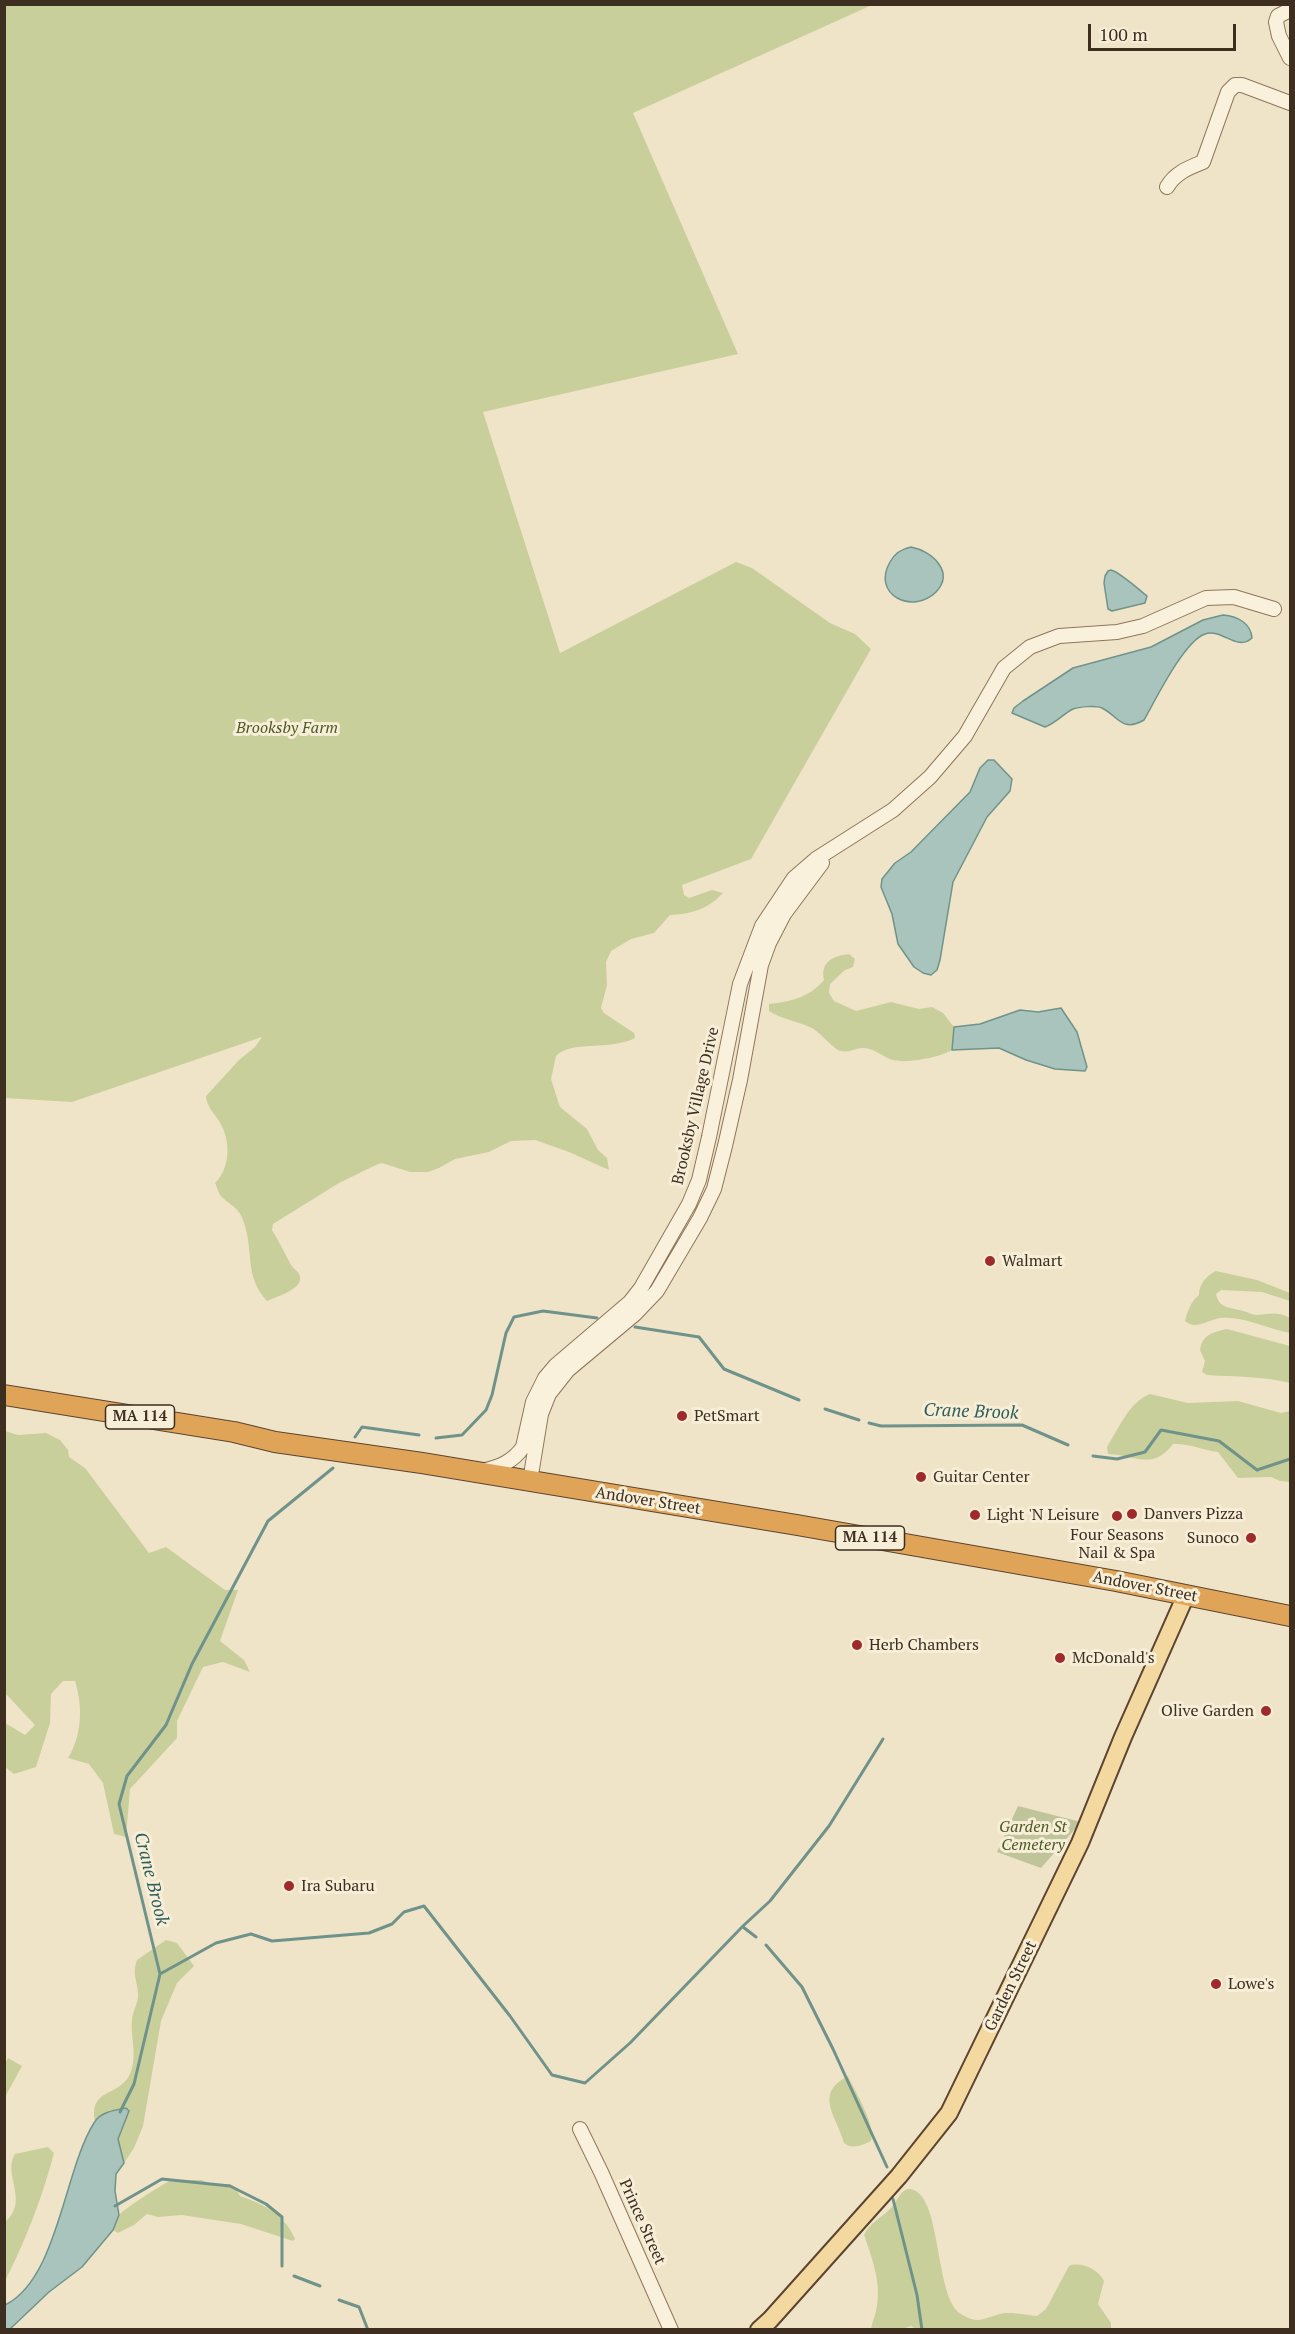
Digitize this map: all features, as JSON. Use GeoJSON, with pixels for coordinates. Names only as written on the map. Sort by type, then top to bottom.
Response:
{"type":"FeatureCollection","features":[{"type":"Feature","properties":{"kind":"highway","name":"Andover Street"},"geometry":{"type":"LineString","coordinates":[[4,1395],[234,1432],[275,1442],[476,1472],[784,1523],[1186,1595],[1290,1616]]}},
{"type":"Feature","properties":{"kind":"main road","name":"Garden Street"},"geometry":{"type":"LineString","coordinates":[[759,2330],[899,2176],[949,2113],[1080,1843],[1123,1737],[1186,1595]]}},
{"type":"Feature","properties":{"kind":"street"},"geometry":{"type":"LineString","coordinates":[[1290,10],[1278,16],[1276,21],[1279,36],[1290,58]]}},
{"type":"Feature","properties":{"kind":"street"},"geometry":{"type":"LineString","coordinates":[[1167,187],[1180,172],[1203,162],[1228,92],[1235,85],[1242,85],[1290,103]]}},
{"type":"Feature","properties":{"kind":"street","name":"Brooksby Village Drive"},"geometry":{"type":"LineString","coordinates":[[476,1472],[496,1468],[518,1454],[523,1447],[538,1388],[545,1378],[556,1365],[630,1302],[653,1270],[699,1180],[722,1082],[740,984],[754,942],[776,903],[794,878],[816,859],[893,810],[930,777],[965,736],[1004,668],[1030,647],[1059,636],[1117,632],[1143,626],[1206,598],[1234,597],[1274,609]]}},
{"type":"Feature","properties":{"kind":"street","name":"Brooksby Village Drive"},"geometry":{"type":"LineString","coordinates":[[530,1481],[541,1414],[554,1387],[568,1370],[635,1314],[657,1291],[700,1218],[714,1189],[725,1146],[740,1080],[761,965],[766,950],[796,896],[819,865],[843,842]]}},
{"type":"Feature","properties":{"kind":"street","name":"Prince Street"},"geometry":{"type":"LineString","coordinates":[[580,2130],[671,2330]]}},
{"type":"Feature","properties":{"kind":"green space","name":"Brooksby Farm"},"geometry":{"type":"Polygon","coordinates":[[[4,5],[872,5],[633,113],[738,354],[483,412],[560,653],[736,562],[752,568],[830,623],[855,634],[871,649],[751,859],[682,885],[684,895],[689,898],[712,890],[723,893],[699,910],[670,915],[654,933],[631,939],[611,951],[606,962],[607,985],[601,1008],[604,1013],[634,1033],[635,1038],[615,1044],[571,1048],[556,1056],[551,1079],[560,1107],[587,1129],[598,1150],[607,1158],[609,1170],[535,1140],[511,1141],[489,1152],[455,1159],[428,1172],[410,1172],[382,1163],[376,1165],[339,1183],[273,1224],[272,1230],[300,1279],[295,1288],[267,1301],[260,1292],[252,1273],[247,1234],[242,1217],[220,1195],[215,1183],[224,1169],[228,1153],[223,1128],[209,1106],[206,1096],[239,1060],[255,1047],[262,1037],[72,1102],[5,1098],[4,5]]]}},
{"type":"Feature","properties":{"kind":"green space"},"geometry":{"type":"Polygon","coordinates":[[[849,954],[855,959],[853,967],[845,970],[830,984],[829,993],[834,1001],[856,1011],[891,1002],[919,1009],[932,1007],[943,1013],[954,1027],[952,1050],[932,1057],[906,1061],[890,1059],[867,1048],[841,1051],[812,1028],[769,1011],[769,1004],[792,1000],[812,991],[824,980],[824,969],[829,961],[849,954]]]}},
{"type":"Feature","properties":{"kind":"green space"},"geometry":{"type":"Polygon","coordinates":[[[1216,1271],[1257,1280],[1290,1293],[1290,1301],[1262,1292],[1221,1290],[1216,1294],[1217,1299],[1226,1307],[1255,1315],[1278,1314],[1290,1318],[1290,1333],[1229,1318],[1216,1319],[1198,1325],[1185,1321],[1190,1307],[1199,1295],[1202,1284],[1216,1271]]]}},
{"type":"Feature","properties":{"kind":"green space"},"geometry":{"type":"Polygon","coordinates":[[[1227,1329],[1290,1346],[1290,1383],[1259,1378],[1207,1375],[1202,1372],[1205,1361],[1200,1350],[1203,1340],[1213,1333],[1227,1329]]]}},
{"type":"Feature","properties":{"kind":"green space"},"geometry":{"type":"Polygon","coordinates":[[[1150,1394],[1188,1403],[1238,1401],[1281,1413],[1290,1411],[1290,1482],[1271,1477],[1238,1478],[1218,1452],[1184,1445],[1173,1444],[1166,1452],[1151,1459],[1108,1454],[1107,1447],[1125,1416],[1136,1403],[1150,1394]]]}},
{"type":"Feature","properties":{"kind":"green space"},"geometry":{"type":"Polygon","coordinates":[[[5,1431],[18,1435],[46,1433],[60,1440],[68,1450],[69,1457],[85,1468],[149,1553],[166,1547],[225,1590],[238,1590],[220,1641],[244,1660],[250,1672],[223,1662],[203,1667],[177,1721],[177,1738],[130,1789],[126,1837],[114,1834],[103,1783],[89,1764],[68,1758],[76,1740],[80,1721],[75,1681],[63,1681],[51,1694],[50,1723],[36,1767],[14,1774],[5,1767],[5,1723],[25,1735],[35,1725],[5,1693],[5,1431]]]}},
{"type":"Feature","properties":{"kind":"green space","name":"Garden St Cemetery"},"geometry":{"type":"Polygon","coordinates":[[[1018,1806],[1081,1822],[1041,1868],[997,1852],[1018,1806]]]}},
{"type":"Feature","properties":{"kind":"green space"},"geometry":{"type":"Polygon","coordinates":[[[166,1940],[177,1943],[194,1966],[177,1983],[161,2021],[143,2126],[134,2148],[124,2163],[118,2139],[125,2123],[108,2112],[95,2121],[94,2110],[101,2098],[119,2086],[130,2074],[134,2053],[132,2019],[138,1997],[135,1975],[137,1960],[166,1940]]]}},
{"type":"Feature","properties":{"kind":"green space"},"geometry":{"type":"Polygon","coordinates":[[[8,2058],[22,2066],[5,2097],[5,2064],[8,2058]]]}},
{"type":"Feature","properties":{"kind":"green space"},"geometry":{"type":"Polygon","coordinates":[[[848,2076],[868,2117],[872,2134],[871,2141],[857,2146],[844,2143],[830,2106],[832,2090],[837,2083],[848,2076]]]}},
{"type":"Feature","properties":{"kind":"green space"},"geometry":{"type":"Polygon","coordinates":[[[48,2147],[54,2153],[44,2186],[27,2234],[5,2281],[5,2222],[12,2214],[16,2197],[11,2171],[12,2162],[15,2154],[48,2147]]]}},
{"type":"Feature","properties":{"kind":"green space"},"geometry":{"type":"Polygon","coordinates":[[[171,2180],[201,2180],[212,2184],[230,2184],[235,2187],[240,2196],[265,2207],[280,2217],[295,2239],[293,2241],[241,2224],[182,2215],[158,2217],[147,2214],[134,2225],[118,2233],[113,2230],[121,2213],[171,2180]]]}},
{"type":"Feature","properties":{"kind":"green space"},"geometry":{"type":"Polygon","coordinates":[[[908,2189],[919,2193],[927,2206],[946,2287],[952,2304],[961,2314],[977,2320],[1004,2313],[1037,2316],[1046,2309],[1069,2266],[1084,2265],[1104,2281],[1098,2304],[1111,2323],[1111,2329],[917,2330],[911,2326],[903,2329],[871,2329],[877,2306],[878,2288],[864,2235],[869,2227],[908,2189]]]}},
{"type":"Feature","properties":{"kind":"water"},"geometry":{"type":"Polygon","coordinates":[[[911,547],[933,558],[939,564],[943,577],[936,592],[927,599],[916,602],[897,598],[886,584],[886,574],[892,559],[899,552],[911,547]]]}},
{"type":"Feature","properties":{"kind":"water"},"geometry":{"type":"Polygon","coordinates":[[[1111,570],[1147,596],[1145,603],[1112,611],[1108,609],[1104,583],[1105,576],[1111,570]]]}},
{"type":"Feature","properties":{"kind":"water"},"geometry":{"type":"Polygon","coordinates":[[[1223,615],[1246,624],[1252,638],[1241,642],[1211,633],[1197,639],[1179,659],[1144,720],[1137,724],[1125,724],[1102,708],[1096,707],[1073,709],[1045,727],[1012,713],[1014,708],[1023,701],[1073,668],[1151,647],[1203,620],[1223,615]]]}},
{"type":"Feature","properties":{"kind":"water"},"geometry":{"type":"Polygon","coordinates":[[[988,760],[994,760],[1012,779],[1010,791],[987,817],[953,882],[937,970],[931,975],[923,973],[914,967],[898,944],[892,914],[881,887],[882,879],[895,863],[911,852],[970,792],[980,768],[988,760]]]}},
{"type":"Feature","properties":{"kind":"water"},"geometry":{"type":"Polygon","coordinates":[[[1061,1008],[1077,1032],[1087,1067],[1085,1071],[1055,1069],[999,1048],[952,1050],[954,1027],[980,1024],[1020,1010],[1038,1012],[1061,1008]]]}},
{"type":"Feature","properties":{"kind":"water"},"geometry":{"type":"Polygon","coordinates":[[[126,2108],[129,2111],[118,2139],[124,2163],[116,2174],[115,2191],[119,2215],[113,2230],[82,2267],[49,2292],[10,2329],[5,2329],[5,2305],[23,2292],[37,2272],[49,2248],[84,2143],[94,2123],[104,2114],[126,2108]]]}},
{"type":"Feature","properties":{"kind":"waterway","name":"Crane Brook"},"geometry":{"type":"LineString","coordinates":[[436,1438],[462,1435],[486,1410],[492,1395],[506,1333],[514,1317],[543,1311],[597,1318]]}},
{"type":"Feature","properties":{"kind":"waterway","name":"Crane Brook"},"geometry":{"type":"LineString","coordinates":[[635,1327],[699,1337],[724,1369],[799,1400]]}},
{"type":"Feature","properties":{"kind":"waterway","name":"Crane Brook"},"geometry":{"type":"LineString","coordinates":[[825,1409],[859,1420]]}},
{"type":"Feature","properties":{"kind":"waterway","name":"Crane Brook"},"geometry":{"type":"LineString","coordinates":[[869,1423],[881,1426],[1022,1425],[1068,1445]]}},
{"type":"Feature","properties":{"kind":"waterway","name":"Crane Brook"},"geometry":{"type":"LineString","coordinates":[[355,1437],[362,1427],[419,1435]]}},
{"type":"Feature","properties":{"kind":"waterway","name":"Crane Brook"},"geometry":{"type":"LineString","coordinates":[[1093,1456],[1117,1459],[1145,1452],[1161,1430],[1219,1441],[1257,1470],[1290,1459]]}},
{"type":"Feature","properties":{"kind":"waterway","name":"Crane Brook"},"geometry":{"type":"LineString","coordinates":[[120,2112],[134,2084],[160,1974],[119,1804],[127,1776],[166,1725],[192,1664],[268,1521],[333,1468]]}},
{"type":"Feature","properties":{"kind":"waterway"},"geometry":{"type":"LineString","coordinates":[[160,1974],[216,1943],[251,1934],[272,1941],[369,1933],[392,1924],[404,1912],[424,1906],[510,2016],[552,2075],[585,2083],[630,2043],[770,1901],[829,1826],[883,1739]]}},
{"type":"Feature","properties":{"kind":"waterway"},"geometry":{"type":"LineString","coordinates":[[743,1927],[756,1937]]}},
{"type":"Feature","properties":{"kind":"waterway"},"geometry":{"type":"LineString","coordinates":[[766,1945],[802,1987],[887,2167]]}},
{"type":"Feature","properties":{"kind":"waterway"},"geometry":{"type":"LineString","coordinates":[[115,2206],[162,2179],[230,2186],[266,2204],[282,2217],[282,2266]]}},
{"type":"Feature","properties":{"kind":"waterway"},"geometry":{"type":"LineString","coordinates":[[893,2199],[917,2295],[922,2330]]}},
{"type":"Feature","properties":{"kind":"waterway"},"geometry":{"type":"LineString","coordinates":[[294,2276],[320,2286]]}},
{"type":"Feature","properties":{"kind":"waterway"},"geometry":{"type":"LineString","coordinates":[[339,2300],[359,2307],[368,2330]]}},
{"type":"Feature","properties":{"kind":"place","name":"Walmart"},"geometry":{"type":"Point","coordinates":[990,1261]}},
{"type":"Feature","properties":{"kind":"place","name":"PetSmart"},"geometry":{"type":"Point","coordinates":[682,1416]}},
{"type":"Feature","properties":{"kind":"place","name":"Guitar Center"},"geometry":{"type":"Point","coordinates":[921,1477]}},
{"type":"Feature","properties":{"kind":"place","name":"Danvers Pizza"},"geometry":{"type":"Point","coordinates":[1132,1514]}},
{"type":"Feature","properties":{"kind":"place","name":"Light 'N Leisure"},"geometry":{"type":"Point","coordinates":[975,1515]}},
{"type":"Feature","properties":{"kind":"place","name":"Four Seasons Nail & Spa"},"geometry":{"type":"Point","coordinates":[1117,1516]}},
{"type":"Feature","properties":{"kind":"place","name":"Sunoco"},"geometry":{"type":"Point","coordinates":[1251,1538]}},
{"type":"Feature","properties":{"kind":"place","name":"Herb Chambers"},"geometry":{"type":"Point","coordinates":[857,1645]}},
{"type":"Feature","properties":{"kind":"place","name":"McDonald's"},"geometry":{"type":"Point","coordinates":[1060,1658]}},
{"type":"Feature","properties":{"kind":"place","name":"Olive Garden"},"geometry":{"type":"Point","coordinates":[1266,1711]}},
{"type":"Feature","properties":{"kind":"place","name":"Ira Subaru"},"geometry":{"type":"Point","coordinates":[289,1886]}},
{"type":"Feature","properties":{"kind":"place","name":"Lowe's"},"geometry":{"type":"Point","coordinates":[1216,1984]}}]}
